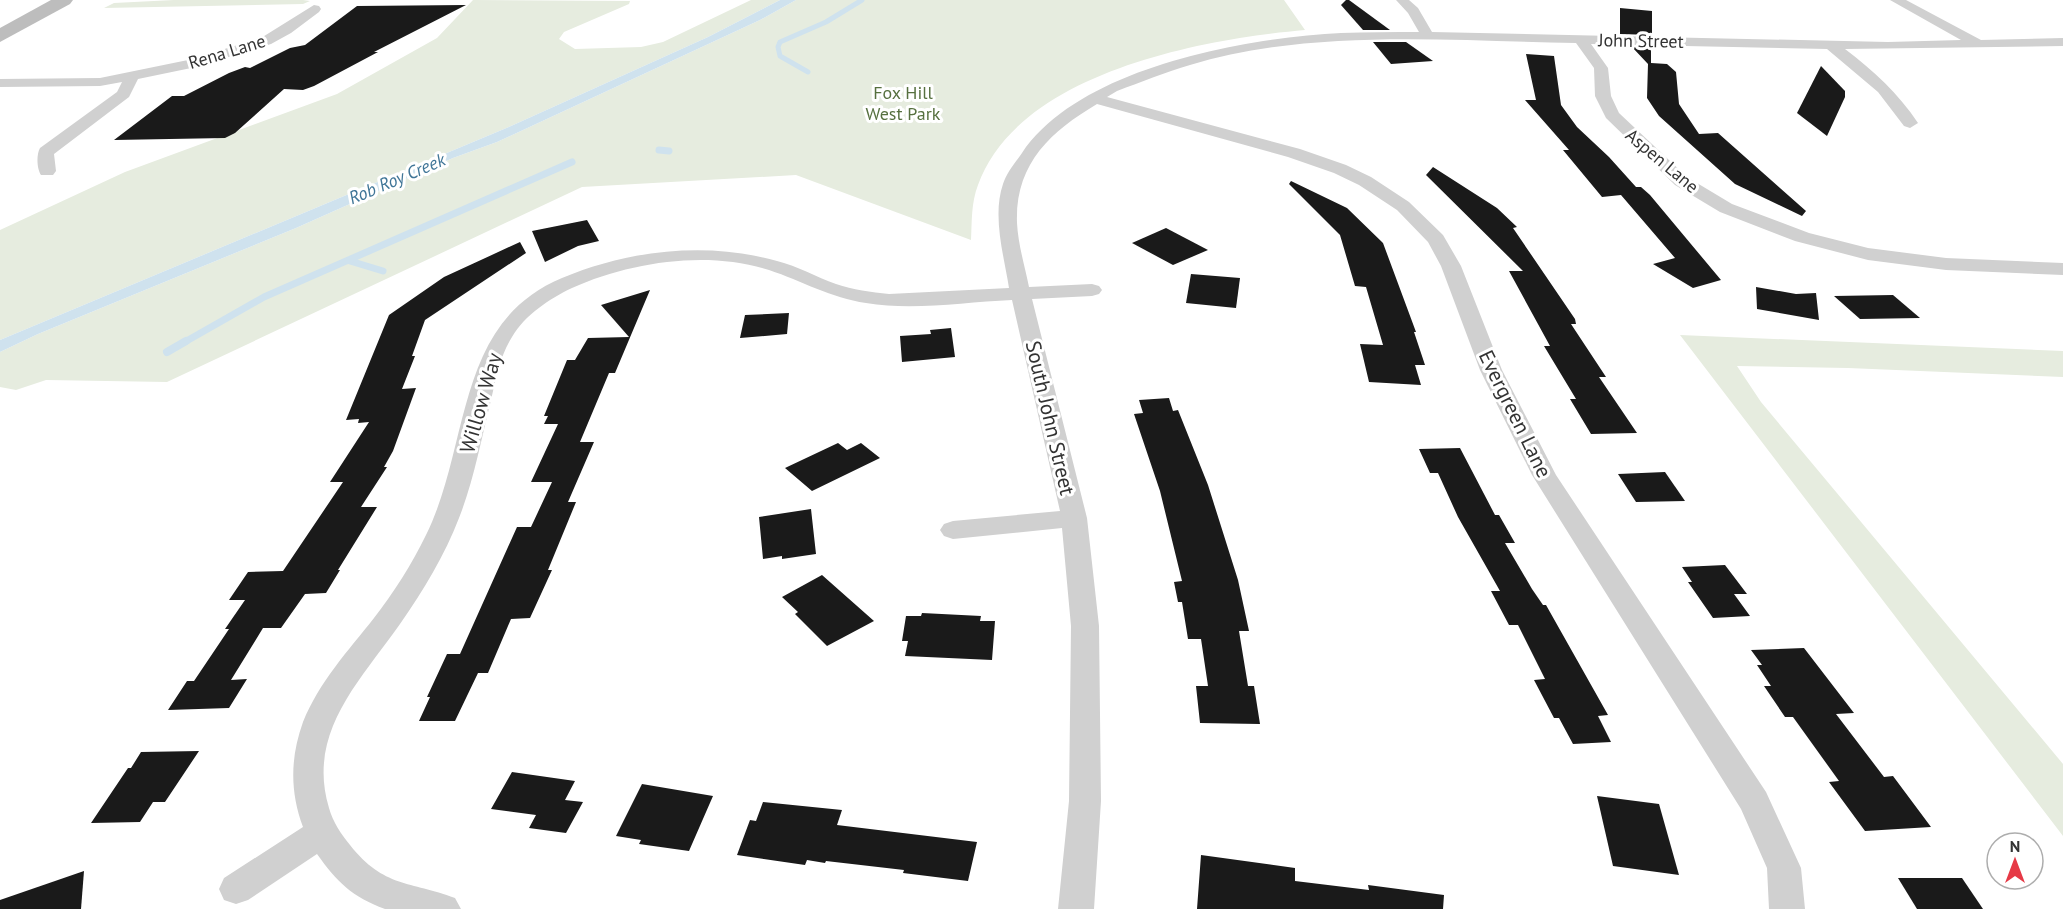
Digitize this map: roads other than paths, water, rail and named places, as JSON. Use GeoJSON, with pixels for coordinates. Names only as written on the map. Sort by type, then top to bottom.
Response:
{"type":"FeatureCollection","features":[{"type":"Feature","properties":{"kind":"main road"},"geometry":{"type":"LineString","coordinates":[[0,36],[64,0]]}},
{"type":"Feature","properties":{"kind":"street"},"geometry":{"type":"LineString","coordinates":[[1402,0],[1413,11],[1428,36]]}},
{"type":"Feature","properties":{"kind":"street"},"geometry":{"type":"LineString","coordinates":[[1896,0],[1980,45]]}},
{"type":"Feature","properties":{"kind":"street","name":"Rena Lane"},"geometry":{"type":"LineString","coordinates":[[0,83],[100,82],[191,64],[241,50],[286,30],[314,9]]}},
{"type":"Feature","properties":{"kind":"street","name":"John Street"},"geometry":{"type":"LineString","coordinates":[[1221,53],[1258,46],[1340,38],[1428,36],[1831,45],[1980,45],[2063,42]]}},
{"type":"Feature","properties":{"kind":"street","name":"Aspen Lane"},"geometry":{"type":"LineString","coordinates":[[1581,40],[1600,68],[1603,96],[1612,115],[1665,166],[1693,189],[1723,206],[1794,234],[1841,248],[1946,264],[2063,269]]}},
{"type":"Feature","properties":{"kind":"street"},"geometry":{"type":"LineString","coordinates":[[1831,45],[1879,81],[1892,95],[1910,123]]}},
{"type":"Feature","properties":{"kind":"street","name":"South John Street"},"geometry":{"type":"LineString","coordinates":[[1076,909],[1085,807],[1085,626],[1074,518],[1020,292],[1008,224],[1011,186],[1037,142],[1061,119],[1093,98],[1160,70],[1221,53]]}},
{"type":"Feature","properties":{"kind":"street","name":"Rena Lane"},"geometry":{"type":"LineString","coordinates":[[0,73],[102,72],[132,76]]}},
{"type":"Feature","properties":{"kind":"street"},"geometry":{"type":"LineString","coordinates":[[47,171],[46,152],[124,94],[132,76]]}},
{"type":"Feature","properties":{"kind":"street","name":"Evergreen Lane"},"geometry":{"type":"LineString","coordinates":[[1093,98],[1294,153],[1340,169],[1365,181],[1403,206],[1436,239],[1451,266],[1491,370],[1544,475],[1754,802],[1784,868],[1787,909]]}},
{"type":"Feature","properties":{"kind":"street"},"geometry":{"type":"LineString","coordinates":[[1774,248],[1794,234]]}},
{"type":"Feature","properties":{"kind":"street","name":"Willow Way"},"geometry":{"type":"LineString","coordinates":[[443,909],[421,905],[360,879],[321,832],[311,807],[308,772],[315,736],[324,709],[340,681],[395,609],[428,556],[448,514],[488,368],[499,341],[515,319],[539,298],[567,283],[605,270],[649,260],[690,256],[727,257],[768,264],[832,289],[875,298],[920,299],[1020,292]]}},
{"type":"Feature","properties":{"kind":"street"},"geometry":{"type":"LineString","coordinates":[[1020,292],[1092,290]]}},
{"type":"Feature","properties":{"kind":"street"},"geometry":{"type":"LineString","coordinates":[[953,530],[1074,518]]}},
{"type":"Feature","properties":{"kind":"street"},"geometry":{"type":"LineString","coordinates":[[236,890],[321,832]]}},
{"type":"Feature","properties":{"kind":"water","name":"Rob Roy Creek"},"geometry":{"type":"Polygon","coordinates":[[[780,0],[796,0],[760,20],[497,142],[453,158],[296,228],[38,334],[0,352],[0,340],[511,126],[708,37],[780,0]]]}},
{"type":"Feature","properties":{"kind":"waterway"},"geometry":{"type":"LineString","coordinates":[[808,72],[780,56],[778,47],[780,42],[826,22],[862,0]]}},
{"type":"Feature","properties":{"kind":"waterway"},"geometry":{"type":"LineString","coordinates":[[662,150],[659,150],[669,151]]}},
{"type":"Feature","properties":{"kind":"waterway"},"geometry":{"type":"LineString","coordinates":[[183,343],[264,297],[572,162]]}},
{"type":"Feature","properties":{"kind":"waterway"},"geometry":{"type":"LineString","coordinates":[[350,261],[383,271]]}},
{"type":"Feature","properties":{"kind":"waterway"},"geometry":{"type":"LineString","coordinates":[[167,352],[186,341]]}},
{"type":"Feature","properties":{"kind":"park label","name":"Fox Hill West Park"},"geometry":{"type":"Point","coordinates":[903,103]}}]}
